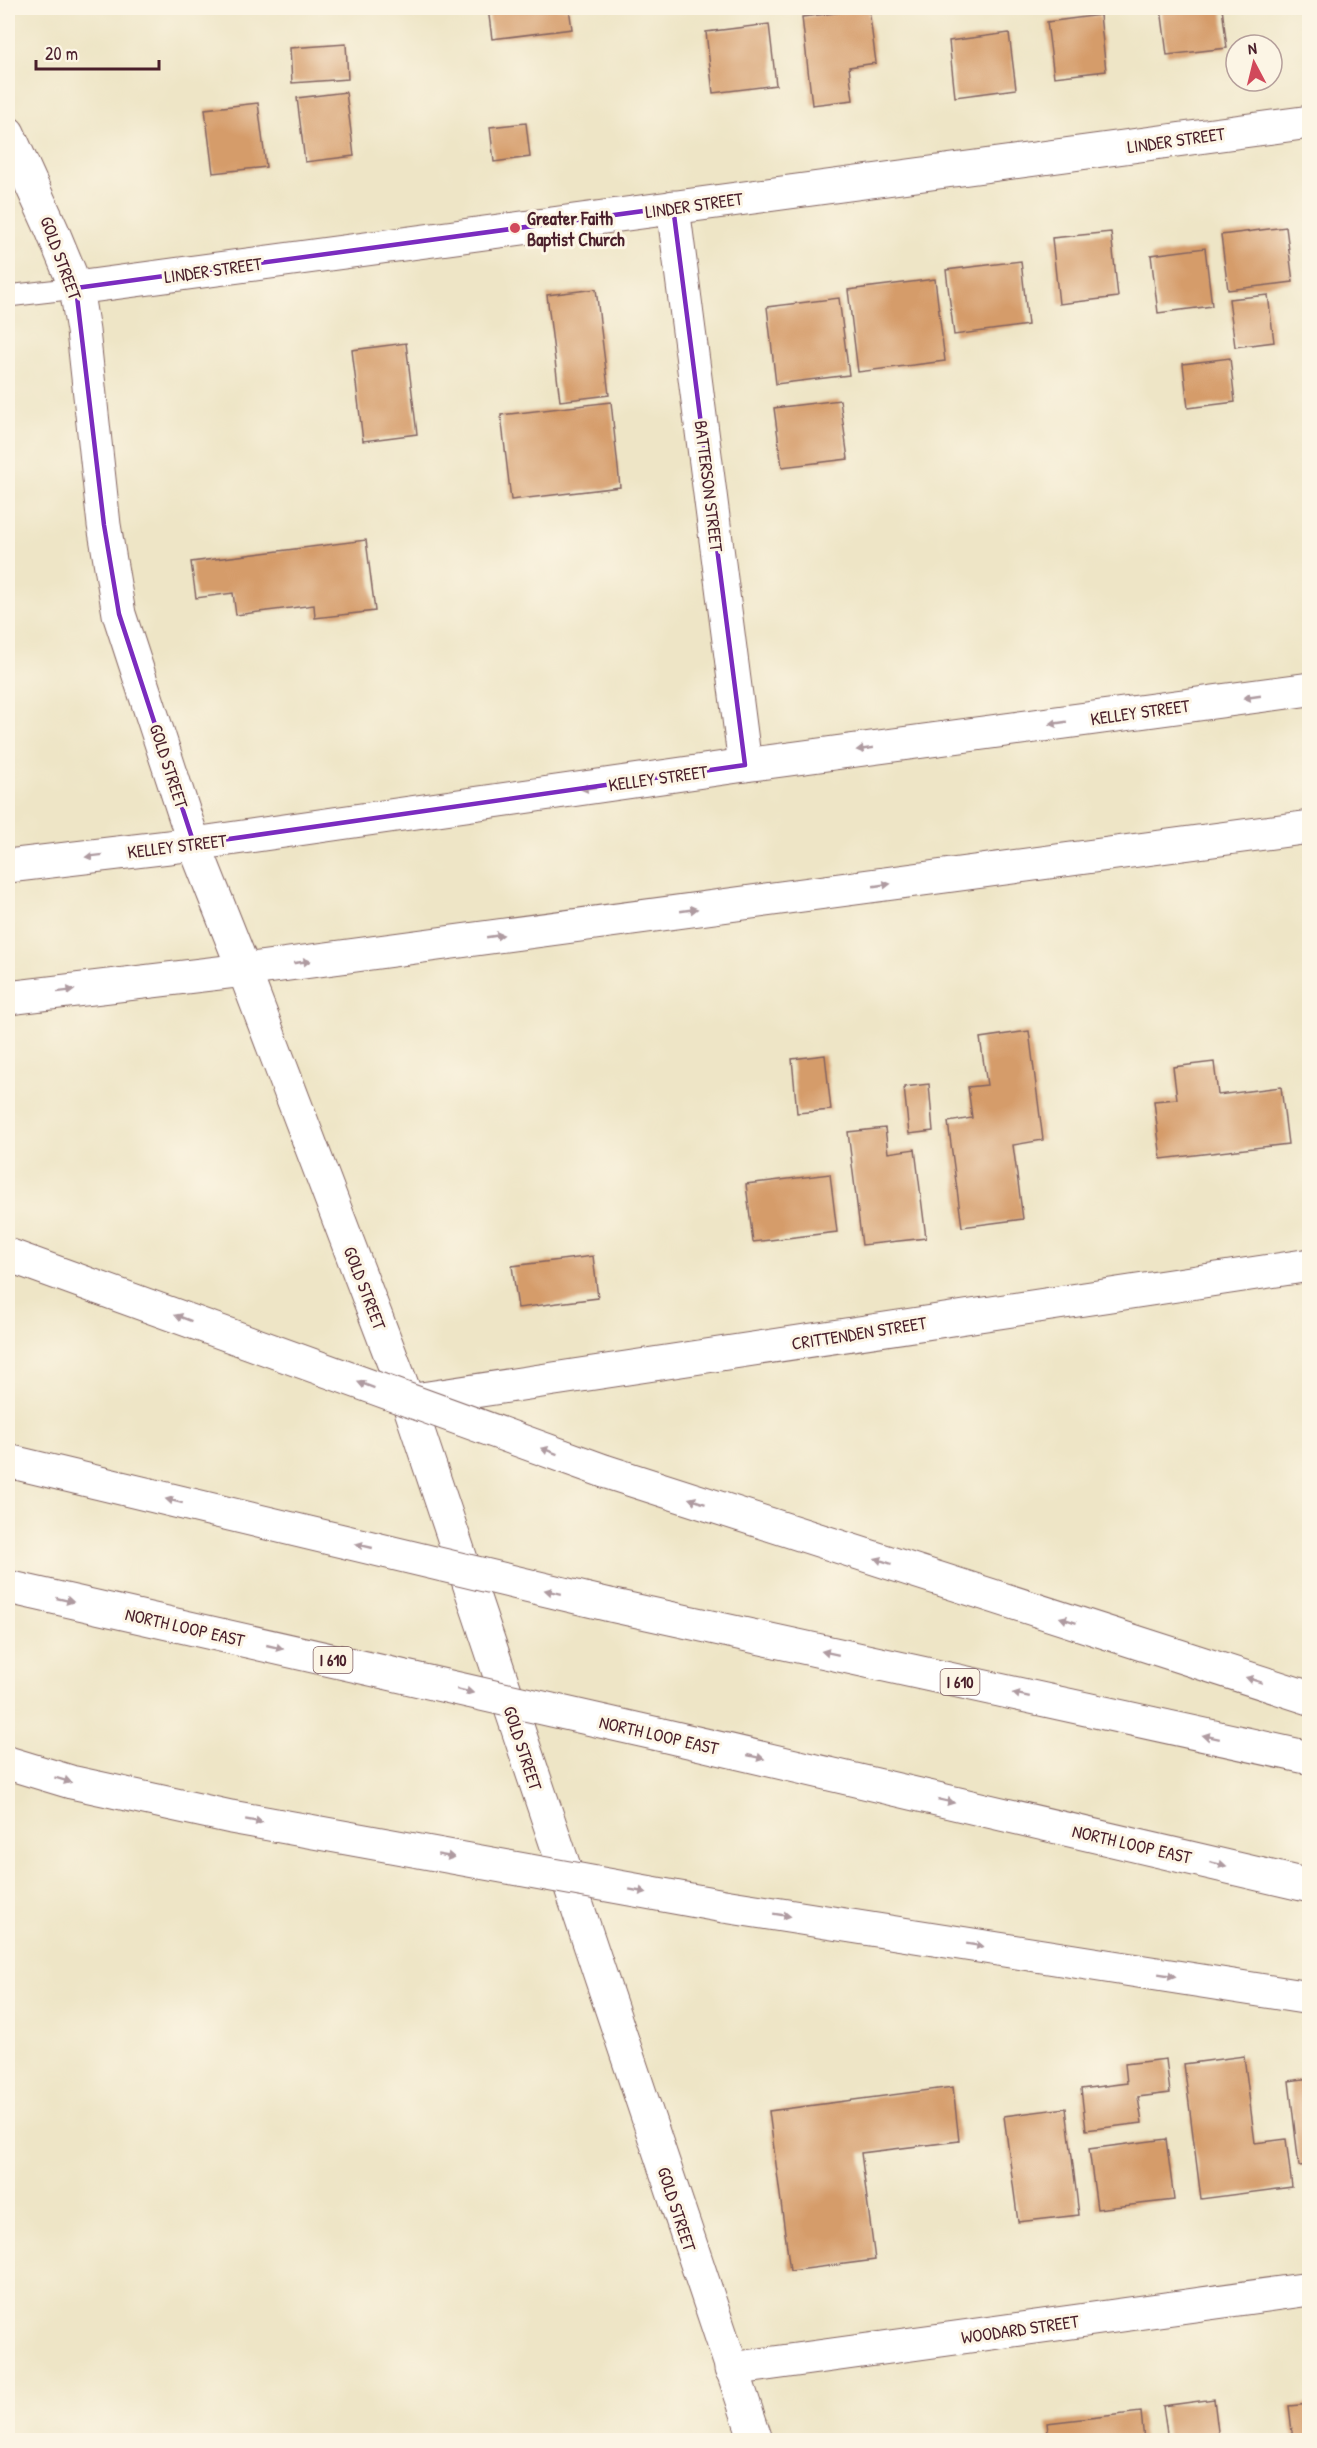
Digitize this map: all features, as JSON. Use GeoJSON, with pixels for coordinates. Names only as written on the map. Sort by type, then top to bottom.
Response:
{"type":"FeatureCollection","features":[{"type":"Feature","properties":{"kind":"main road","name":"LINDER STREET"},"geometry":{"type":"LineString","coordinates":[[76,288],[1310,122]]}},
{"type":"Feature","properties":{"kind":"main road","name":"GOLD STREET"},"geometry":{"type":"LineString","coordinates":[[8,133],[76,288],[83,331],[104,525],[119,614],[194,844],[408,1401],[756,2440]]}},
{"type":"Feature","properties":{"kind":"main road","name":"BATTERSON STREET"},"geometry":{"type":"LineString","coordinates":[[673,207],[745,765]]}},
{"type":"Feature","properties":{"kind":"main road","name":"KELLEY STREET"},"geometry":{"type":"LineString","coordinates":[[8,866],[194,844],[745,765],[1310,689]]}},
{"type":"Feature","properties":{"kind":"main road"},"geometry":{"type":"LineString","coordinates":[[8,998],[244,970],[1310,828]]}},
{"type":"Feature","properties":{"kind":"main road"},"geometry":{"type":"LineString","coordinates":[[8,1255],[604,1471],[1310,1698]]}},
{"type":"Feature","properties":{"kind":"main road","name":"CRITTENDEN STREET"},"geometry":{"type":"LineString","coordinates":[[408,1401],[1310,1265]]}},
{"type":"Feature","properties":{"kind":"main road","name":"I 610"},"geometry":{"type":"LineString","coordinates":[[8,1461],[610,1605],[1310,1758]]}},
{"type":"Feature","properties":{"kind":"main road","name":"NORTH LOOP EAST"},"geometry":{"type":"LineString","coordinates":[[8,1587],[658,1734],[1310,1886]]}},
{"type":"Feature","properties":{"kind":"main road"},"geometry":{"type":"LineString","coordinates":[[8,1763],[71,1782],[231,1817],[724,1906],[1310,1998]]}},
{"type":"Feature","properties":{"kind":"main road","name":"WOODARD STREET"},"geometry":{"type":"LineString","coordinates":[[731,2369],[1310,2289]]}},
{"type":"Feature","properties":{"kind":"lane","name":"LINDER STREET"},"geometry":{"type":"LineString","coordinates":[[8,296],[76,288]]}},
{"type":"Feature","properties":{"kind":"highlighted area"},"geometry":{"type":"Polygon","coordinates":[[[673,207],[745,765],[194,844],[119,614],[104,525],[76,288],[673,207]]]}},
{"type":"Feature","properties":{"kind":"building"},"geometry":{"type":"Polygon","coordinates":[[[488,8],[569,8],[572,29],[492,39],[488,8]]]}},
{"type":"Feature","properties":{"kind":"building"},"geometry":{"type":"Polygon","coordinates":[[[1161,8],[1222,8],[1225,33],[1224,48],[1167,55],[1161,8]]]}},
{"type":"Feature","properties":{"kind":"building"},"geometry":{"type":"Polygon","coordinates":[[[869,9],[876,63],[849,67],[853,100],[812,105],[802,17],[869,9]]]}},
{"type":"Feature","properties":{"kind":"building"},"geometry":{"type":"Polygon","coordinates":[[[1100,15],[1106,71],[1054,77],[1047,22],[1100,15]]]}},
{"type":"Feature","properties":{"kind":"building"},"geometry":{"type":"Polygon","coordinates":[[[769,24],[776,85],[713,93],[706,32],[769,24]]]}},
{"type":"Feature","properties":{"kind":"building"},"geometry":{"type":"Polygon","coordinates":[[[1009,33],[1016,89],[955,97],[949,41],[1009,33]]]}},
{"type":"Feature","properties":{"kind":"building"},"geometry":{"type":"Polygon","coordinates":[[[346,44],[348,79],[292,83],[290,48],[346,44]]]}},
{"type":"Feature","properties":{"kind":"building"},"geometry":{"type":"Polygon","coordinates":[[[346,92],[354,156],[305,162],[297,98],[346,92]]]}},
{"type":"Feature","properties":{"kind":"building"},"geometry":{"type":"Polygon","coordinates":[[[258,103],[266,167],[213,173],[205,109],[258,103]]]}},
{"type":"Feature","properties":{"kind":"building"},"geometry":{"type":"Polygon","coordinates":[[[526,123],[530,157],[494,162],[490,127],[526,123]]]}},
{"type":"Feature","properties":{"kind":"building"},"geometry":{"type":"Polygon","coordinates":[[[1286,227],[1293,282],[1228,290],[1221,235],[1286,227]]]}},
{"type":"Feature","properties":{"kind":"building"},"geometry":{"type":"Polygon","coordinates":[[[1111,232],[1118,297],[1059,304],[1052,238],[1111,232]]]}},
{"type":"Feature","properties":{"kind":"building"},"geometry":{"type":"Polygon","coordinates":[[[1205,248],[1212,306],[1158,313],[1151,255],[1205,248]]]}},
{"type":"Feature","properties":{"kind":"building"},"geometry":{"type":"Polygon","coordinates":[[[1021,261],[1028,325],[954,335],[946,270],[1021,261]]]}},
{"type":"Feature","properties":{"kind":"building"},"geometry":{"type":"Polygon","coordinates":[[[935,279],[945,361],[858,372],[848,290],[935,279]]]}},
{"type":"Feature","properties":{"kind":"building"},"geometry":{"type":"Polygon","coordinates":[[[596,289],[609,395],[560,401],[547,295],[596,289]]]}},
{"type":"Feature","properties":{"kind":"building"},"geometry":{"type":"Polygon","coordinates":[[[1268,295],[1274,342],[1235,347],[1229,299],[1268,295]]]}},
{"type":"Feature","properties":{"kind":"building"},"geometry":{"type":"Polygon","coordinates":[[[839,298],[849,375],[776,384],[767,307],[839,298]]]}},
{"type":"Feature","properties":{"kind":"building"},"geometry":{"type":"Polygon","coordinates":[[[406,343],[417,434],[363,441],[352,350],[406,343]]]}},
{"type":"Feature","properties":{"kind":"building"},"geometry":{"type":"Polygon","coordinates":[[[1230,358],[1235,402],[1188,408],[1183,364],[1230,358]]]}},
{"type":"Feature","properties":{"kind":"building"},"geometry":{"type":"Polygon","coordinates":[[[840,400],[848,459],[782,467],[774,408],[840,400]]]}},
{"type":"Feature","properties":{"kind":"building"},"geometry":{"type":"Polygon","coordinates":[[[611,402],[620,487],[511,500],[501,415],[611,402]]]}},
{"type":"Feature","properties":{"kind":"building"},"geometry":{"type":"Polygon","coordinates":[[[366,540],[375,611],[315,618],[314,605],[236,615],[233,593],[196,598],[191,562],[366,540]]]}},
{"type":"Feature","properties":{"kind":"building"},"geometry":{"type":"Polygon","coordinates":[[[1029,1031],[1043,1140],[1013,1145],[1023,1219],[962,1227],[948,1122],[972,1118],[968,1087],[987,1085],[980,1038],[1029,1031]]]}},
{"type":"Feature","properties":{"kind":"building"},"geometry":{"type":"Polygon","coordinates":[[[825,1055],[831,1110],[797,1113],[792,1059],[825,1055]]]}},
{"type":"Feature","properties":{"kind":"building"},"geometry":{"type":"Polygon","coordinates":[[[1214,1062],[1218,1095],[1281,1087],[1288,1144],[1161,1159],[1154,1101],[1177,1099],[1173,1067],[1214,1062]]]}},
{"type":"Feature","properties":{"kind":"building"},"geometry":{"type":"Polygon","coordinates":[[[929,1084],[933,1131],[909,1134],[904,1087],[929,1084]]]}},
{"type":"Feature","properties":{"kind":"building"},"geometry":{"type":"Polygon","coordinates":[[[885,1128],[888,1153],[915,1149],[926,1238],[862,1245],[848,1132],[885,1128]]]}},
{"type":"Feature","properties":{"kind":"building"},"geometry":{"type":"Polygon","coordinates":[[[830,1174],[837,1232],[753,1242],[746,1184],[830,1174]]]}},
{"type":"Feature","properties":{"kind":"building"},"geometry":{"type":"Polygon","coordinates":[[[593,1256],[598,1298],[518,1308],[512,1266],[593,1256]]]}},
{"type":"Feature","properties":{"kind":"building"},"geometry":{"type":"Polygon","coordinates":[[[1244,2056],[1255,2143],[1286,2139],[1292,2187],[1201,2199],[1184,2064],[1244,2056]]]}},
{"type":"Feature","properties":{"kind":"building"},"geometry":{"type":"Polygon","coordinates":[[[1166,2059],[1170,2093],[1138,2097],[1142,2123],[1086,2130],[1081,2089],[1127,2083],[1125,2064],[1166,2059]]]}},
{"type":"Feature","properties":{"kind":"building"},"geometry":{"type":"Polygon","coordinates":[[[1310,2078],[1310,2165],[1299,2166],[1289,2081],[1310,2078]]]}},
{"type":"Feature","properties":{"kind":"building"},"geometry":{"type":"Polygon","coordinates":[[[953,2087],[959,2141],[861,2153],[875,2260],[790,2271],[769,2111],[953,2087]]]}},
{"type":"Feature","properties":{"kind":"building"},"geometry":{"type":"Polygon","coordinates":[[[1066,2108],[1079,2215],[1018,2222],[1004,2116],[1066,2108]]]}},
{"type":"Feature","properties":{"kind":"building"},"geometry":{"type":"Polygon","coordinates":[[[1166,2139],[1174,2200],[1097,2209],[1089,2149],[1166,2139]]]}},
{"type":"Feature","properties":{"kind":"building"},"geometry":{"type":"Polygon","coordinates":[[[1214,2399],[1219,2440],[1168,2440],[1163,2406],[1214,2399]]]}},
{"type":"Feature","properties":{"kind":"building"},"geometry":{"type":"Polygon","coordinates":[[[1310,2404],[1310,2440],[1293,2440],[1289,2406],[1310,2404]]]}},
{"type":"Feature","properties":{"kind":"building"},"geometry":{"type":"Polygon","coordinates":[[[1141,2412],[1144,2440],[1049,2440],[1047,2423],[1141,2412]]]}},
{"type":"Feature","properties":{"kind":"place","name":"Greater Faith Baptist Church"},"geometry":{"type":"Point","coordinates":[515,228]}}]}
